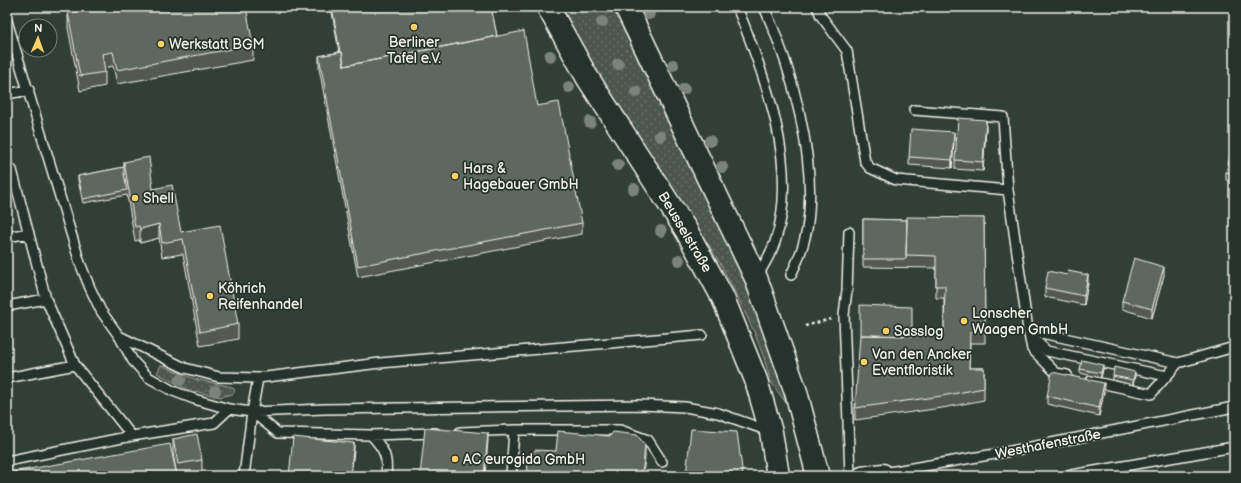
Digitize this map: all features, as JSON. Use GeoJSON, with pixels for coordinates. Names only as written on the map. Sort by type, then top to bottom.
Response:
{"type":"FeatureCollection","features":[{"type":"Feature","properties":{"kind":"main road","name":"Beusselstraße"},"geometry":{"type":"LineString","coordinates":[[548,7],[587,78],[686,230],[723,298],[756,380],[771,432],[778,476]]}},
{"type":"Feature","properties":{"kind":"main road"},"geometry":{"type":"LineString","coordinates":[[626,7],[756,278],[796,392],[818,476]]}},
{"type":"Feature","properties":{"kind":"street","name":"Westhafenstraße"},"geometry":{"type":"LineString","coordinates":[[862,476],[883,472]]}},
{"type":"Feature","properties":{"kind":"lane"},"geometry":{"type":"LineString","coordinates":[[737,7],[763,74],[771,102],[781,149],[784,181],[783,212],[775,243],[756,278]]}},
{"type":"Feature","properties":{"kind":"lane"},"geometry":{"type":"LineString","coordinates":[[764,7],[782,53],[796,102],[803,133],[808,168],[810,200],[807,230],[800,255],[791,275]]}},
{"type":"Feature","properties":{"kind":"lane"},"geometry":{"type":"LineString","coordinates":[[817,7],[821,16],[847,51],[865,162],[870,168],[896,180],[1008,190]]}},
{"type":"Feature","properties":{"kind":"lane"},"geometry":{"type":"LineString","coordinates":[[7,21],[83,269],[101,311],[119,336],[133,361],[148,377],[173,391],[194,400],[229,409],[252,412],[640,405],[685,407],[718,413],[771,432]]}},
{"type":"Feature","properties":{"kind":"lane"},"geometry":{"type":"LineString","coordinates":[[7,94],[29,90]]}},
{"type":"Feature","properties":{"kind":"lane"},"geometry":{"type":"LineString","coordinates":[[914,110],[1003,117],[1008,190],[1032,349],[1056,373],[1151,394],[1178,362]]}},
{"type":"Feature","properties":{"kind":"lane"},"geometry":{"type":"LineString","coordinates":[[7,171],[12,170],[46,299],[75,365],[132,436]]}},
{"type":"Feature","properties":{"kind":"lane"},"geometry":{"type":"LineString","coordinates":[[849,232],[847,290],[844,315],[850,476]]}},
{"type":"Feature","properties":{"kind":"lane"},"geometry":{"type":"LineString","coordinates":[[7,237],[29,233]]}},
{"type":"Feature","properties":{"kind":"lane"},"geometry":{"type":"LineString","coordinates":[[7,306],[46,299]]}},
{"type":"Feature","properties":{"kind":"lane"},"geometry":{"type":"LineString","coordinates":[[1029,333],[1178,362],[1234,347]]}},
{"type":"Feature","properties":{"kind":"lane"},"geometry":{"type":"LineString","coordinates":[[1029,333],[1046,351],[1167,376]]}},
{"type":"Feature","properties":{"kind":"lane"},"geometry":{"type":"LineString","coordinates":[[119,336],[184,368],[218,377],[258,378],[380,363],[702,335]]}},
{"type":"Feature","properties":{"kind":"lane"},"geometry":{"type":"LineString","coordinates":[[7,378],[75,365]]}},
{"type":"Feature","properties":{"kind":"lane"},"geometry":{"type":"LineString","coordinates":[[244,476],[258,378]]}},
{"type":"Feature","properties":{"kind":"lane","name":"Westhafenstraße"},"geometry":{"type":"LineString","coordinates":[[883,472],[995,454],[1234,408]]}},
{"type":"Feature","properties":{"kind":"lane"},"geometry":{"type":"LineString","coordinates":[[7,461],[132,436],[214,423],[229,409]]}},
{"type":"Feature","properties":{"kind":"lane"},"geometry":{"type":"LineString","coordinates":[[252,412],[278,433],[371,435],[514,430],[620,430],[648,440],[662,462]]}},
{"type":"Feature","properties":{"kind":"lane"},"geometry":{"type":"LineString","coordinates":[[511,476],[514,430]]}},
{"type":"Feature","properties":{"kind":"lane"},"geometry":{"type":"LineString","coordinates":[[371,435],[382,447],[388,465],[386,476]]}},
{"type":"Feature","properties":{"kind":"lane"},"geometry":{"type":"LineString","coordinates":[[1066,476],[1234,447]]}},
{"type":"Feature","properties":{"kind":"path"},"geometry":{"type":"LineString","coordinates":[[805,326],[816,323]]}},
{"type":"Feature","properties":{"kind":"shaded area"},"geometry":{"type":"Polygon","coordinates":[[[562,7],[613,7],[746,284],[771,348],[786,403],[771,382],[755,334],[720,263],[585,52],[562,7]]]}},
{"type":"Feature","properties":{"kind":"shaded area"},"geometry":{"type":"Polygon","coordinates":[[[161,365],[194,379],[232,387],[235,390],[233,394],[219,397],[186,389],[157,373],[161,365]]]}},
{"type":"Feature","properties":{"kind":"building","name":"Werkstatt BGM"},"geometry":{"type":"Polygon","coordinates":[[[104,7],[246,7],[253,45],[117,70],[113,52],[102,54],[105,72],[80,76],[68,13],[104,7]]]}},
{"type":"Feature","properties":{"kind":"building","name":"Berliner Tafel e.V."},"geometry":{"type":"Polygon","coordinates":[[[332,7],[491,7],[497,36],[344,66],[332,7]]]}},
{"type":"Feature","properties":{"kind":"building","name":"Hars & Hagebauer GmbH"},"geometry":{"type":"Polygon","coordinates":[[[524,31],[537,106],[559,102],[582,223],[358,266],[319,56],[342,52],[344,66],[524,31]]]}},
{"type":"Feature","properties":{"kind":"building"},"geometry":{"type":"Polygon","coordinates":[[[958,118],[986,120],[983,162],[955,160],[958,118]]]}},
{"type":"Feature","properties":{"kind":"building"},"geometry":{"type":"Polygon","coordinates":[[[911,129],[954,132],[952,160],[909,157],[911,129]]]}},
{"type":"Feature","properties":{"kind":"building"},"geometry":{"type":"Polygon","coordinates":[[[1234,145],[1234,174],[1226,172],[1234,145]]]}},
{"type":"Feature","properties":{"kind":"building"},"geometry":{"type":"Polygon","coordinates":[[[149,157],[153,189],[172,185],[181,232],[220,225],[238,324],[200,332],[183,239],[162,243],[159,224],[140,229],[139,226],[135,227],[124,162],[149,157]]]}},
{"type":"Feature","properties":{"kind":"building"},"geometry":{"type":"Polygon","coordinates":[[[124,167],[127,190],[83,199],[78,176],[124,167]]]}},
{"type":"Feature","properties":{"kind":"building","name":"Lonscher Waagen GmbH"},"geometry":{"type":"Polygon","coordinates":[[[907,217],[984,218],[985,332],[970,332],[969,368],[984,368],[984,388],[942,396],[855,408],[860,335],[935,336],[935,332],[944,332],[945,286],[936,286],[936,256],[906,255],[907,217]]]}},
{"type":"Feature","properties":{"kind":"building"},"geometry":{"type":"Polygon","coordinates":[[[863,219],[907,220],[906,259],[863,259],[863,219]]]}},
{"type":"Feature","properties":{"kind":"building"},"geometry":{"type":"Polygon","coordinates":[[[1134,258],[1164,267],[1152,309],[1122,301],[1134,258]]]}},
{"type":"Feature","properties":{"kind":"building"},"geometry":{"type":"Polygon","coordinates":[[[1048,271],[1067,275],[1068,271],[1088,275],[1084,296],[1045,288],[1048,271]]]}},
{"type":"Feature","properties":{"kind":"building","name":"Sasslog"},"geometry":{"type":"Polygon","coordinates":[[[860,305],[912,307],[912,336],[860,335],[860,305]]]}},
{"type":"Feature","properties":{"kind":"building"},"geometry":{"type":"Polygon","coordinates":[[[1082,360],[1103,365],[1101,373],[1080,369],[1082,360]]]}},
{"type":"Feature","properties":{"kind":"building"},"geometry":{"type":"Polygon","coordinates":[[[1114,367],[1135,372],[1133,380],[1113,376],[1114,367]]]}},
{"type":"Feature","properties":{"kind":"building"},"geometry":{"type":"Polygon","coordinates":[[[1052,372],[1104,383],[1099,408],[1047,396],[1052,372]]]}},
{"type":"Feature","properties":{"kind":"building","name":"AC eurogida GmbH"},"geometry":{"type":"Polygon","coordinates":[[[425,428],[488,433],[484,476],[420,476],[425,428]]]}},
{"type":"Feature","properties":{"kind":"building"},"geometry":{"type":"Polygon","coordinates":[[[691,429],[737,432],[743,476],[686,476],[691,429]]]}},
{"type":"Feature","properties":{"kind":"building"},"geometry":{"type":"Polygon","coordinates":[[[558,431],[610,436],[613,432],[637,435],[645,445],[643,468],[637,474],[660,476],[527,476],[528,461],[535,450],[556,451],[558,431]]]}},
{"type":"Feature","properties":{"kind":"building"},"geometry":{"type":"Polygon","coordinates":[[[197,434],[202,460],[178,464],[173,439],[197,434]]]}},
{"type":"Feature","properties":{"kind":"building"},"geometry":{"type":"Polygon","coordinates":[[[293,437],[354,443],[350,476],[289,476],[293,437]]]}},
{"type":"Feature","properties":{"kind":"building"},"geometry":{"type":"Polygon","coordinates":[[[170,444],[177,476],[7,476],[7,473],[170,444]]]}},
{"type":"Feature","properties":{"kind":"place","name":"Berliner Tafel e.V."},"geometry":{"type":"Point","coordinates":[414,27]}},
{"type":"Feature","properties":{"kind":"place","name":"Werkstatt BGM"},"geometry":{"type":"Point","coordinates":[161,44]}},
{"type":"Feature","properties":{"kind":"place","name":"Hars & Hagebauer GmbH"},"geometry":{"type":"Point","coordinates":[455,176]}},
{"type":"Feature","properties":{"kind":"place","name":"Shell"},"geometry":{"type":"Point","coordinates":[135,198]}},
{"type":"Feature","properties":{"kind":"place","name":"Köhrich Reifenhandel"},"geometry":{"type":"Point","coordinates":[210,296]}},
{"type":"Feature","properties":{"kind":"place","name":"Lonscher Waagen GmbH"},"geometry":{"type":"Point","coordinates":[964,321]}},
{"type":"Feature","properties":{"kind":"place","name":"Sasslog"},"geometry":{"type":"Point","coordinates":[886,331]}},
{"type":"Feature","properties":{"kind":"place","name":"Van den Ancker Eventfloristik"},"geometry":{"type":"Point","coordinates":[864,362]}},
{"type":"Feature","properties":{"kind":"place","name":"AC eurogida GmbH"},"geometry":{"type":"Point","coordinates":[455,459]}}]}
